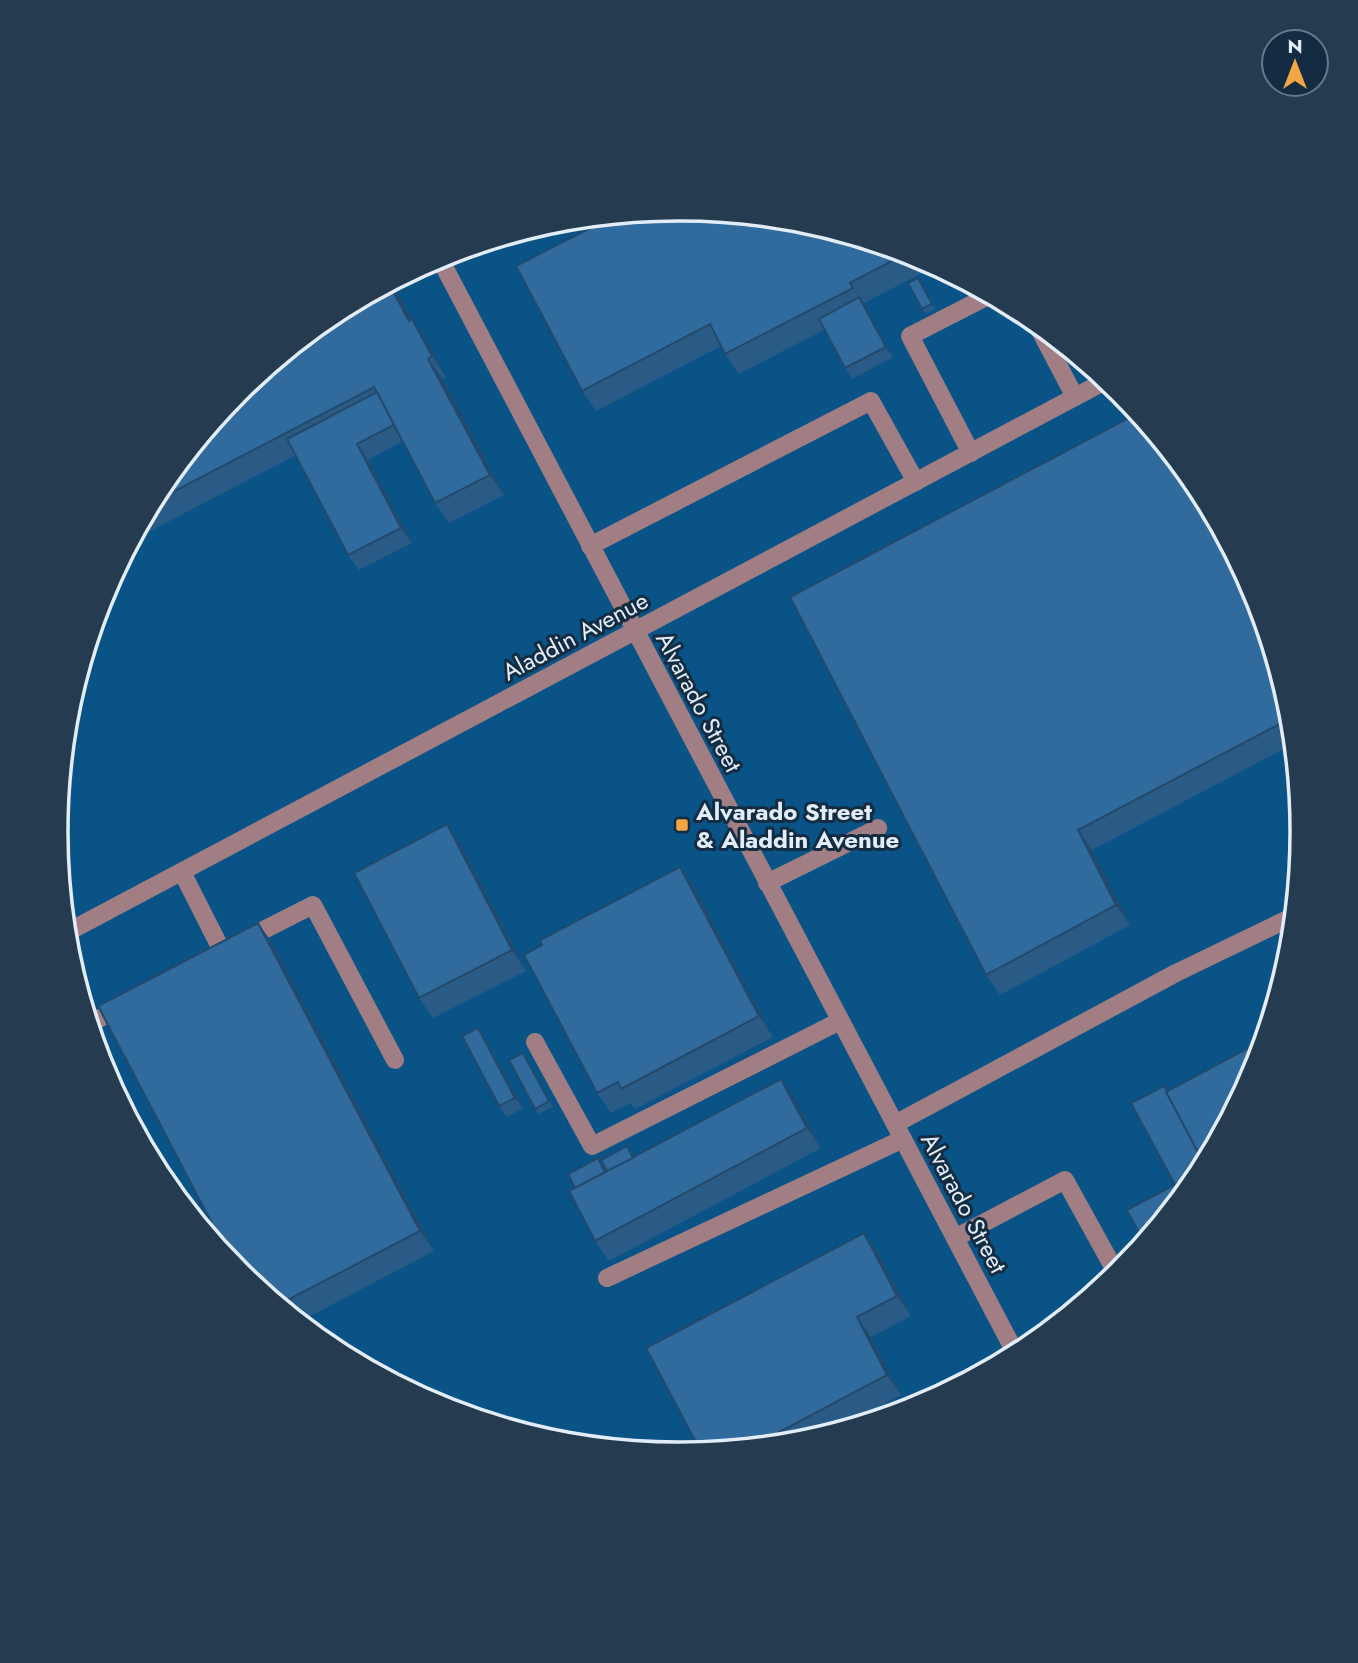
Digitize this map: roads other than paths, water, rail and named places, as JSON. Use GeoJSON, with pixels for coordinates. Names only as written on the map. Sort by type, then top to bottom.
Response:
{"type":"FeatureCollection","features":[{"type":"Feature","properties":{"kind":"street","name":"Alvarado Street"},"geometry":{"type":"LineString","coordinates":[[444,267],[1011,1344]]}},
{"type":"Feature","properties":{"kind":"street"},"geometry":{"type":"LineString","coordinates":[[971,453],[910,335],[979,300]]}},
{"type":"Feature","properties":{"kind":"street"},"geometry":{"type":"LineString","coordinates":[[1047,344],[1075,397]]}},
{"type":"Feature","properties":{"kind":"street","name":"Aladdin Avenue"},"geometry":{"type":"LineString","coordinates":[[76,928],[1096,386]]}},
{"type":"Feature","properties":{"kind":"street"},"geometry":{"type":"LineString","coordinates":[[590,546],[871,401],[916,482]]}},
{"type":"Feature","properties":{"kind":"street"},"geometry":{"type":"LineString","coordinates":[[767,883],[878,828]]}},
{"type":"Feature","properties":{"kind":"street"},"geometry":{"type":"LineString","coordinates":[[182,872],[216,954],[313,905],[395,1060]]}},
{"type":"Feature","properties":{"kind":"street"},"geometry":{"type":"LineString","coordinates":[[607,1278],[899,1131],[1176,973],[1283,921]]}},
{"type":"Feature","properties":{"kind":"street"},"geometry":{"type":"LineString","coordinates":[[98,1019],[144,994]]}},
{"type":"Feature","properties":{"kind":"street"},"geometry":{"type":"LineString","coordinates":[[535,1042],[592,1146],[840,1021]]}},
{"type":"Feature","properties":{"kind":"street"},"geometry":{"type":"LineString","coordinates":[[955,1238],[1065,1180],[1111,1263]]}},
{"type":"Feature","properties":{"kind":"place","name":"Alvarado Street & Aladdin Avenue"},"geometry":{"type":"Point","coordinates":[682,825]}}]}
